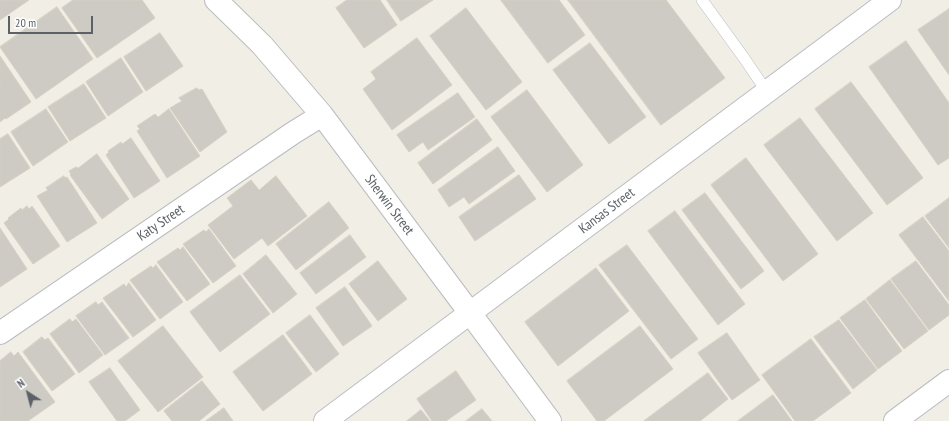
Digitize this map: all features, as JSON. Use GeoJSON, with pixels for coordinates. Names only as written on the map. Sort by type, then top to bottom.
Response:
{"type":"FeatureCollection","features":[{"type":"Feature","properties":{"kind":"street","name":"Sherwin Street"},"geometry":{"type":"LineString","coordinates":[[216,0],[262,45],[322,115],[550,421]]}},
{"type":"Feature","properties":{"kind":"street","name":"Kansas Street"},"geometry":{"type":"LineString","coordinates":[[325,421],[890,0]]}},
{"type":"Feature","properties":{"kind":"street","name":"Katy Street"},"geometry":{"type":"LineString","coordinates":[[0,333],[322,115]]}},
{"type":"Feature","properties":{"kind":"street"},"geometry":{"type":"LineString","coordinates":[[895,421],[949,381]]}},
{"type":"Feature","properties":{"kind":"lane"},"geometry":{"type":"LineString","coordinates":[[702,0],[767,92]]}},
{"type":"Feature","properties":{"kind":"building"},"geometry":{"type":"Polygon","coordinates":[[[0,0],[29,0],[0,20],[0,0]]]}},
{"type":"Feature","properties":{"kind":"building"},"geometry":{"type":"Polygon","coordinates":[[[73,0],[142,0],[155,18],[97,58],[62,8],[73,0]]]}},
{"type":"Feature","properties":{"kind":"building"},"geometry":{"type":"Polygon","coordinates":[[[347,0],[380,0],[397,25],[364,48],[336,8],[347,0]]]}},
{"type":"Feature","properties":{"kind":"building"},"geometry":{"type":"Polygon","coordinates":[[[387,0],[433,0],[401,21],[387,0]]]}},
{"type":"Feature","properties":{"kind":"building"},"geometry":{"type":"Polygon","coordinates":[[[501,0],[559,0],[585,35],[548,63],[501,0]]]}},
{"type":"Feature","properties":{"kind":"building"},"geometry":{"type":"Polygon","coordinates":[[[568,0],[666,0],[725,78],[661,125],[568,0]]]}},
{"type":"Feature","properties":{"kind":"building"},"geometry":{"type":"Polygon","coordinates":[[[57,7],[93,59],[36,99],[0,47],[57,7]]]}},
{"type":"Feature","properties":{"kind":"building"},"geometry":{"type":"Polygon","coordinates":[[[466,8],[522,82],[486,110],[430,36],[466,8]]]}},
{"type":"Feature","properties":{"kind":"building"},"geometry":{"type":"Polygon","coordinates":[[[949,9],[949,75],[918,30],[949,9]]]}},
{"type":"Feature","properties":{"kind":"building"},"geometry":{"type":"Polygon","coordinates":[[[160,33],[183,66],[146,91],[124,57],[160,33]]]}},
{"type":"Feature","properties":{"kind":"building"},"geometry":{"type":"Polygon","coordinates":[[[417,38],[452,85],[392,130],[363,89],[376,79],[371,72],[417,38]]]}},
{"type":"Feature","properties":{"kind":"building"},"geometry":{"type":"Polygon","coordinates":[[[906,41],[949,103],[949,158],[938,165],[869,67],[906,41]]]}},
{"type":"Feature","properties":{"kind":"building"},"geometry":{"type":"Polygon","coordinates":[[[590,43],[646,117],[609,144],[553,70],[590,43]]]}},
{"type":"Feature","properties":{"kind":"building"},"geometry":{"type":"Polygon","coordinates":[[[0,56],[31,102],[0,122],[0,56]]]}},
{"type":"Feature","properties":{"kind":"building"},"geometry":{"type":"Polygon","coordinates":[[[121,58],[143,92],[108,116],[86,82],[121,58]]]}},
{"type":"Feature","properties":{"kind":"building"},"geometry":{"type":"Polygon","coordinates":[[[851,82],[923,178],[887,205],[815,109],[851,82]]]}},
{"type":"Feature","properties":{"kind":"building"},"geometry":{"type":"Polygon","coordinates":[[[84,84],[106,118],[70,141],[48,107],[84,84]]]}},
{"type":"Feature","properties":{"kind":"building"},"geometry":{"type":"Polygon","coordinates":[[[197,88],[199,90],[202,89],[227,132],[200,152],[170,108],[182,101],[179,98],[197,88]]]}},
{"type":"Feature","properties":{"kind":"building"},"geometry":{"type":"Polygon","coordinates":[[[527,90],[583,165],[547,192],[491,117],[527,90]]]}},
{"type":"Feature","properties":{"kind":"building"},"geometry":{"type":"Polygon","coordinates":[[[458,93],[475,117],[428,150],[423,142],[409,152],[397,135],[458,93]]]}},
{"type":"Feature","properties":{"kind":"building"},"geometry":{"type":"Polygon","coordinates":[[[46,109],[68,142],[33,166],[11,132],[46,109]]]}},
{"type":"Feature","properties":{"kind":"building"},"geometry":{"type":"Polygon","coordinates":[[[169,109],[200,156],[167,178],[137,131],[140,129],[137,126],[155,114],[158,117],[169,109]]]}},
{"type":"Feature","properties":{"kind":"building"},"geometry":{"type":"Polygon","coordinates":[[[800,118],[873,213],[837,241],[764,145],[800,118]]]}},
{"type":"Feature","properties":{"kind":"building"},"geometry":{"type":"Polygon","coordinates":[[[477,119],[492,140],[433,184],[418,163],[477,119]]]}},
{"type":"Feature","properties":{"kind":"building"},"geometry":{"type":"Polygon","coordinates":[[[8,134],[30,168],[0,187],[0,139],[8,134]]]}},
{"type":"Feature","properties":{"kind":"building"},"geometry":{"type":"Polygon","coordinates":[[[131,138],[160,181],[134,198],[106,155],[109,152],[108,151],[121,142],[122,144],[131,138]]]}},
{"type":"Feature","properties":{"kind":"building"},"geometry":{"type":"Polygon","coordinates":[[[498,147],[515,171],[469,204],[464,197],[449,207],[438,190],[498,147]]]}},
{"type":"Feature","properties":{"kind":"building"},"geometry":{"type":"Polygon","coordinates":[[[97,154],[129,199],[102,219],[70,175],[71,174],[69,171],[76,167],[78,168],[97,154]]]}},
{"type":"Feature","properties":{"kind":"building"},"geometry":{"type":"Polygon","coordinates":[[[746,158],[818,254],[783,281],[711,185],[746,158]]]}},
{"type":"Feature","properties":{"kind":"building"},"geometry":{"type":"Polygon","coordinates":[[[519,175],[536,199],[475,241],[459,217],[519,175]]]}},
{"type":"Feature","properties":{"kind":"building"},"geometry":{"type":"Polygon","coordinates":[[[64,176],[65,178],[67,177],[97,223],[67,242],[37,196],[48,190],[46,188],[64,176]]]}},
{"type":"Feature","properties":{"kind":"building"},"geometry":{"type":"Polygon","coordinates":[[[276,176],[307,216],[268,246],[262,238],[234,259],[208,225],[233,206],[227,198],[251,180],[259,190],[276,176]]]}},
{"type":"Feature","properties":{"kind":"building"},"geometry":{"type":"Polygon","coordinates":[[[705,193],[764,271],[741,289],[682,210],[705,193]]]}},
{"type":"Feature","properties":{"kind":"building"},"geometry":{"type":"Polygon","coordinates":[[[949,198],[949,248],[925,216],[949,198]]]}},
{"type":"Feature","properties":{"kind":"building"},"geometry":{"type":"Polygon","coordinates":[[[329,202],[349,228],[296,270],[276,244],[329,202]]]}},
{"type":"Feature","properties":{"kind":"building"},"geometry":{"type":"Polygon","coordinates":[[[27,206],[29,209],[32,206],[60,246],[33,264],[4,223],[21,208],[22,210],[27,206]]]}},
{"type":"Feature","properties":{"kind":"building"},"geometry":{"type":"Polygon","coordinates":[[[675,211],[745,304],[718,325],[648,231],[675,211]]]}},
{"type":"Feature","properties":{"kind":"building"},"geometry":{"type":"Polygon","coordinates":[[[923,217],[949,251],[949,301],[899,235],[923,217]]]}},
{"type":"Feature","properties":{"kind":"building"},"geometry":{"type":"Polygon","coordinates":[[[0,228],[27,269],[0,287],[0,228]]]}},
{"type":"Feature","properties":{"kind":"building"},"geometry":{"type":"Polygon","coordinates":[[[209,229],[236,266],[213,283],[183,244],[204,230],[206,232],[209,229]]]}},
{"type":"Feature","properties":{"kind":"building"},"geometry":{"type":"Polygon","coordinates":[[[350,235],[366,257],[316,294],[300,273],[350,235]]]}},
{"type":"Feature","properties":{"kind":"building"},"geometry":{"type":"Polygon","coordinates":[[[627,245],[698,339],[671,359],[599,265],[627,245]]]}},
{"type":"Feature","properties":{"kind":"building"},"geometry":{"type":"Polygon","coordinates":[[[183,247],[210,284],[187,301],[157,262],[178,248],[180,250],[183,247]]]}},
{"type":"Feature","properties":{"kind":"building"},"geometry":{"type":"Polygon","coordinates":[[[266,255],[297,294],[273,313],[243,274],[266,255]]]}},
{"type":"Feature","properties":{"kind":"building"},"geometry":{"type":"Polygon","coordinates":[[[378,261],[407,299],[378,321],[349,284],[378,261]]]}},
{"type":"Feature","properties":{"kind":"building"},"geometry":{"type":"Polygon","coordinates":[[[916,261],[949,305],[949,315],[929,330],[891,279],[916,261]]]}},
{"type":"Feature","properties":{"kind":"building"},"geometry":{"type":"Polygon","coordinates":[[[156,265],[183,302],[160,319],[130,280],[151,266],[153,268],[156,265]]]}},
{"type":"Feature","properties":{"kind":"building"},"geometry":{"type":"Polygon","coordinates":[[[596,268],[629,311],[558,366],[525,322],[596,268]]]}},
{"type":"Feature","properties":{"kind":"building"},"geometry":{"type":"Polygon","coordinates":[[[240,275],[270,314],[220,352],[190,312],[240,275]]]}},
{"type":"Feature","properties":{"kind":"building"},"geometry":{"type":"Polygon","coordinates":[[[890,280],[928,331],[904,349],[866,299],[890,280]]]}},
{"type":"Feature","properties":{"kind":"building"},"geometry":{"type":"Polygon","coordinates":[[[129,283],[156,320],[133,337],[103,298],[124,284],[126,287],[129,283]]]}},
{"type":"Feature","properties":{"kind":"building"},"geometry":{"type":"Polygon","coordinates":[[[345,287],[372,326],[343,346],[316,308],[345,287]]]}},
{"type":"Feature","properties":{"kind":"building"},"geometry":{"type":"Polygon","coordinates":[[[865,300],[902,351],[878,369],[840,318],[865,300]]]}},
{"type":"Feature","properties":{"kind":"building"},"geometry":{"type":"Polygon","coordinates":[[[96,302],[98,305],[102,302],[129,338],[105,355],[76,316],[96,302]]]}},
{"type":"Feature","properties":{"kind":"building"},"geometry":{"type":"Polygon","coordinates":[[[310,315],[339,354],[316,372],[286,333],[310,315]]]}},
{"type":"Feature","properties":{"kind":"building"},"geometry":{"type":"Polygon","coordinates":[[[70,319],[72,322],[76,319],[103,355],[79,373],[50,334],[70,319]]]}},
{"type":"Feature","properties":{"kind":"building"},"geometry":{"type":"Polygon","coordinates":[[[839,320],[877,370],[853,389],[814,337],[839,320]]]}},
{"type":"Feature","properties":{"kind":"building"},"geometry":{"type":"Polygon","coordinates":[[[163,326],[203,377],[158,412],[118,361],[163,326]]]}},
{"type":"Feature","properties":{"kind":"building"},"geometry":{"type":"Polygon","coordinates":[[[640,326],[673,369],[604,421],[597,421],[567,381],[640,326]]]}},
{"type":"Feature","properties":{"kind":"building"},"geometry":{"type":"Polygon","coordinates":[[[727,333],[760,380],[732,400],[698,353],[727,333]]]}},
{"type":"Feature","properties":{"kind":"building"},"geometry":{"type":"Polygon","coordinates":[[[283,335],[312,374],[263,411],[233,372],[283,335]]]}},
{"type":"Feature","properties":{"kind":"building"},"geometry":{"type":"Polygon","coordinates":[[[42,337],[45,340],[48,338],[75,374],[52,391],[23,352],[42,337]]]}},
{"type":"Feature","properties":{"kind":"building"},"geometry":{"type":"Polygon","coordinates":[[[811,339],[851,393],[813,421],[795,421],[762,375],[811,339]]]}},
{"type":"Feature","properties":{"kind":"building"},"geometry":{"type":"Polygon","coordinates":[[[11,352],[14,356],[18,352],[55,402],[28,421],[0,421],[0,361],[11,352]]]}},
{"type":"Feature","properties":{"kind":"building"},"geometry":{"type":"Polygon","coordinates":[[[110,368],[140,410],[125,421],[117,421],[89,382],[110,368]]]}},
{"type":"Feature","properties":{"kind":"building"},"geometry":{"type":"Polygon","coordinates":[[[456,371],[476,400],[446,421],[432,421],[417,399],[456,371]]]}},
{"type":"Feature","properties":{"kind":"building"},"geometry":{"type":"Polygon","coordinates":[[[708,373],[728,399],[700,421],[644,421],[708,373]]]}},
{"type":"Feature","properties":{"kind":"building"},"geometry":{"type":"Polygon","coordinates":[[[202,381],[220,404],[199,421],[172,421],[164,411],[202,381]]]}},
{"type":"Feature","properties":{"kind":"building"},"geometry":{"type":"Polygon","coordinates":[[[773,395],[792,421],[738,421],[773,395]]]}},
{"type":"Feature","properties":{"kind":"building"},"geometry":{"type":"Polygon","coordinates":[[[224,408],[233,421],[206,421],[224,408]]]}},
{"type":"Feature","properties":{"kind":"building"},"geometry":{"type":"Polygon","coordinates":[[[482,409],[492,421],[466,421],[482,409]]]}},
{"type":"Feature","properties":{"kind":"building"},"geometry":{"type":"Polygon","coordinates":[[[421,410],[430,421],[407,421],[421,410]]]}}]}
